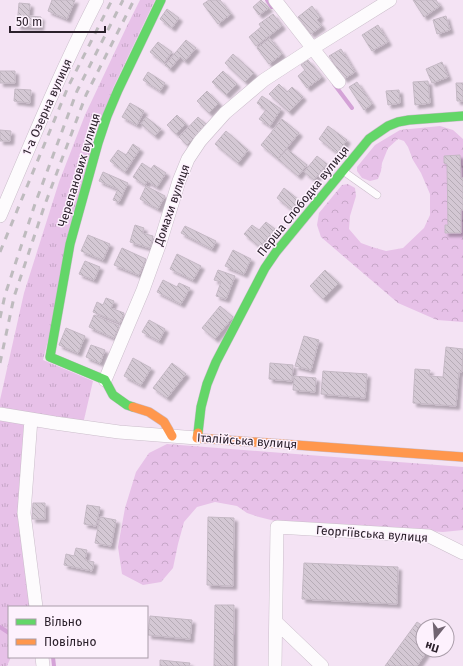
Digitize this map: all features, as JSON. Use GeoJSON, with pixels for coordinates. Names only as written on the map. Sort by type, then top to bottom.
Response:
{"type":"FeatureCollection","features":[{"type":"Feature","properties":{"kind":"street","name":"1-а Озерна вулиця"},"geometry":{"type":"LineString","coordinates":[[0,216],[78,37],[97,0]]}},
{"type":"Feature","properties":{"kind":"street","name":"Черепанових вулиця"},"geometry":{"type":"LineString","coordinates":[[105,380],[50,357],[70,244],[98,143],[116,97],[161,0]]}},
{"type":"Feature","properties":{"kind":"street"},"geometry":{"type":"LineString","coordinates":[[275,0],[339,82]]}},
{"type":"Feature","properties":{"kind":"street","name":"Домахи вулиця"},"geometry":{"type":"LineString","coordinates":[[105,380],[143,290],[160,243],[179,181],[188,159],[200,141],[225,113],[264,80],[312,48],[390,0]]}},
{"type":"Feature","properties":{"kind":"street","name":"Перша Слободка вулиця"},"geometry":{"type":"LineString","coordinates":[[197,438],[201,407],[207,384],[216,362],[265,268],[276,252],[369,139],[388,126],[398,122],[463,116]]}},
{"type":"Feature","properties":{"kind":"street"},"geometry":{"type":"LineString","coordinates":[[105,380],[113,395],[127,405],[149,412],[164,422],[172,436]]}},
{"type":"Feature","properties":{"kind":"street","name":"Італійська вулиця"},"geometry":{"type":"LineString","coordinates":[[0,414],[119,432],[463,457]]}},
{"type":"Feature","properties":{"kind":"street"},"geometry":{"type":"LineString","coordinates":[[31,419],[24,513],[36,606]]}},
{"type":"Feature","properties":{"kind":"street","name":"Георгіївська вулиця"},"geometry":{"type":"LineString","coordinates":[[276,622],[277,527],[429,536],[463,553]]}},
{"type":"Feature","properties":{"kind":"street"},"geometry":{"type":"LineString","coordinates":[[275,666],[276,622]]}},
{"type":"Feature","properties":{"kind":"street"},"geometry":{"type":"LineString","coordinates":[[276,622],[322,666]]}},
{"type":"Feature","properties":{"kind":"lane"},"geometry":{"type":"LineString","coordinates":[[343,171],[377,196]]}},
{"type":"Feature","properties":{"kind":"green space"},"geometry":{"type":"Polygon","coordinates":[[[140,0],[155,0],[113,88],[43,360],[93,381],[83,424],[27,416],[30,606],[8,606],[8,658],[11,658],[7,666],[0,666],[0,400],[24,293],[59,182],[85,115],[140,0]]]}},
{"type":"Feature","properties":{"kind":"green space"},"geometry":{"type":"Polygon","coordinates":[[[440,126],[453,130],[463,139],[463,322],[437,320],[398,303],[321,237],[317,225],[319,213],[342,185],[348,184],[355,188],[356,196],[350,216],[349,229],[361,243],[386,251],[403,248],[424,228],[430,215],[430,194],[408,147],[404,141],[398,139],[388,148],[378,179],[370,181],[362,178],[357,171],[357,167],[375,145],[400,130],[440,126]]]}},
{"type":"Feature","properties":{"kind":"green space"},"geometry":{"type":"Polygon","coordinates":[[[167,444],[463,467],[463,530],[443,532],[275,521],[247,513],[237,506],[215,502],[197,507],[184,522],[173,568],[161,582],[143,585],[122,574],[118,547],[125,508],[136,472],[149,453],[167,444]]]}},
{"type":"Feature","properties":{"kind":"building"},"geometry":{"type":"Polygon","coordinates":[[[52,0],[75,0],[67,19],[48,11],[52,0]]]}},
{"type":"Feature","properties":{"kind":"building"},"geometry":{"type":"Polygon","coordinates":[[[209,0],[220,0],[231,14],[218,24],[203,4],[209,0]]]}},
{"type":"Feature","properties":{"kind":"building"},"geometry":{"type":"Polygon","coordinates":[[[261,0],[269,8],[259,15],[253,7],[261,0]]]}},
{"type":"Feature","properties":{"kind":"building"},"geometry":{"type":"Polygon","coordinates":[[[413,0],[436,0],[440,6],[424,17],[413,0]]]}},
{"type":"Feature","properties":{"kind":"building"},"geometry":{"type":"Polygon","coordinates":[[[19,3],[30,4],[29,16],[41,17],[40,27],[17,26],[19,3]]]}},
{"type":"Feature","properties":{"kind":"building"},"geometry":{"type":"Polygon","coordinates":[[[312,6],[320,17],[317,20],[322,26],[311,34],[298,17],[312,6]]]}},
{"type":"Feature","properties":{"kind":"building"},"geometry":{"type":"Polygon","coordinates":[[[167,9],[179,18],[172,28],[160,19],[167,9]]]}},
{"type":"Feature","properties":{"kind":"building"},"geometry":{"type":"Polygon","coordinates":[[[273,14],[282,26],[256,46],[249,37],[261,27],[259,24],[273,14]]]}},
{"type":"Feature","properties":{"kind":"building"},"geometry":{"type":"Polygon","coordinates":[[[446,16],[450,30],[437,34],[433,20],[446,16]]]}},
{"type":"Feature","properties":{"kind":"building"},"geometry":{"type":"Polygon","coordinates":[[[378,25],[388,42],[372,51],[362,35],[378,25]]]}},
{"type":"Feature","properties":{"kind":"building"},"geometry":{"type":"Polygon","coordinates":[[[270,38],[282,54],[269,64],[257,48],[270,38]]]}},
{"type":"Feature","properties":{"kind":"building"},"geometry":{"type":"Polygon","coordinates":[[[186,40],[196,48],[185,61],[180,57],[170,69],[165,65],[186,40]]]}},
{"type":"Feature","properties":{"kind":"building"},"geometry":{"type":"Polygon","coordinates":[[[158,42],[172,52],[164,63],[150,52],[158,42]]]}},
{"type":"Feature","properties":{"kind":"building"},"geometry":{"type":"Polygon","coordinates":[[[341,49],[355,72],[344,79],[329,56],[341,49]]]}},
{"type":"Feature","properties":{"kind":"building"},"geometry":{"type":"Polygon","coordinates":[[[233,54],[254,73],[245,82],[225,63],[233,54]]]}},
{"type":"Feature","properties":{"kind":"building"},"geometry":{"type":"Polygon","coordinates":[[[308,60],[322,77],[307,88],[298,76],[305,70],[301,65],[308,60]]]}},
{"type":"Feature","properties":{"kind":"building"},"geometry":{"type":"Polygon","coordinates":[[[442,62],[448,77],[432,83],[426,69],[442,62]]]}},
{"type":"Feature","properties":{"kind":"building"},"geometry":{"type":"Polygon","coordinates":[[[0,71],[15,71],[15,83],[0,83],[0,71]]]}},
{"type":"Feature","properties":{"kind":"building"},"geometry":{"type":"Polygon","coordinates":[[[223,71],[237,84],[226,95],[212,82],[223,71]]]}},
{"type":"Feature","properties":{"kind":"building"},"geometry":{"type":"Polygon","coordinates":[[[148,72],[165,83],[160,91],[143,80],[148,72]]]}},
{"type":"Feature","properties":{"kind":"building"},"geometry":{"type":"Polygon","coordinates":[[[428,81],[430,103],[415,105],[413,82],[428,81]]]}},
{"type":"Feature","properties":{"kind":"building"},"geometry":{"type":"Polygon","coordinates":[[[357,82],[372,104],[364,110],[349,87],[357,82]]]}},
{"type":"Feature","properties":{"kind":"building"},"geometry":{"type":"Polygon","coordinates":[[[456,83],[463,83],[463,101],[457,101],[456,83]]]}},
{"type":"Feature","properties":{"kind":"building"},"geometry":{"type":"Polygon","coordinates":[[[279,84],[287,92],[292,87],[303,97],[289,112],[269,94],[279,84]]]}},
{"type":"Feature","properties":{"kind":"building"},"geometry":{"type":"Polygon","coordinates":[[[15,89],[31,90],[30,103],[14,101],[15,89]]]}},
{"type":"Feature","properties":{"kind":"building"},"geometry":{"type":"Polygon","coordinates":[[[399,90],[400,103],[388,105],[386,91],[399,90]]]}},
{"type":"Feature","properties":{"kind":"building"},"geometry":{"type":"Polygon","coordinates":[[[207,91],[219,103],[209,113],[197,101],[207,91]]]}},
{"type":"Feature","properties":{"kind":"building"},"geometry":{"type":"Polygon","coordinates":[[[262,96],[281,109],[270,126],[259,119],[266,110],[257,103],[262,96]]]}},
{"type":"Feature","properties":{"kind":"building"},"geometry":{"type":"Polygon","coordinates":[[[130,103],[144,111],[137,125],[122,117],[130,103]]]}},
{"type":"Feature","properties":{"kind":"building"},"geometry":{"type":"Polygon","coordinates":[[[177,115],[186,124],[176,134],[167,125],[177,115]]]}},
{"type":"Feature","properties":{"kind":"building"},"geometry":{"type":"Polygon","coordinates":[[[146,117],[161,129],[155,136],[141,124],[146,117]]]}},
{"type":"Feature","properties":{"kind":"building"},"geometry":{"type":"Polygon","coordinates":[[[198,117],[207,125],[187,145],[179,137],[198,117]]]}},
{"type":"Feature","properties":{"kind":"building"},"geometry":{"type":"Polygon","coordinates":[[[282,119],[299,133],[278,159],[261,145],[282,119]]]}},
{"type":"Feature","properties":{"kind":"building"},"geometry":{"type":"Polygon","coordinates":[[[328,126],[347,140],[337,153],[319,139],[328,126]]]}},
{"type":"Feature","properties":{"kind":"building"},"geometry":{"type":"Polygon","coordinates":[[[0,130],[11,131],[10,141],[0,141],[0,130]]]}},
{"type":"Feature","properties":{"kind":"building"},"geometry":{"type":"Polygon","coordinates":[[[226,131],[248,150],[238,163],[215,144],[226,131]]]}},
{"type":"Feature","properties":{"kind":"building"},"geometry":{"type":"Polygon","coordinates":[[[133,144],[140,149],[125,172],[110,161],[118,150],[126,155],[133,144]]]}},
{"type":"Feature","properties":{"kind":"building"},"geometry":{"type":"Polygon","coordinates":[[[287,149],[307,165],[298,176],[278,159],[287,149]]]}},
{"type":"Feature","properties":{"kind":"building"},"geometry":{"type":"Polygon","coordinates":[[[460,155],[461,178],[463,178],[461,233],[445,233],[445,225],[448,225],[447,164],[444,163],[444,156],[460,155]]]}},
{"type":"Feature","properties":{"kind":"building"},"geometry":{"type":"Polygon","coordinates":[[[317,156],[327,164],[314,180],[304,172],[317,156]]]}},
{"type":"Feature","properties":{"kind":"building"},"geometry":{"type":"Polygon","coordinates":[[[142,163],[151,169],[154,165],[166,173],[157,187],[147,181],[145,185],[133,177],[142,163]]]}},
{"type":"Feature","properties":{"kind":"building"},"geometry":{"type":"Polygon","coordinates":[[[103,172],[128,183],[119,202],[113,200],[118,189],[99,181],[103,172]]]}},
{"type":"Feature","properties":{"kind":"building"},"geometry":{"type":"Polygon","coordinates":[[[146,186],[165,196],[158,209],[140,199],[146,186]]]}},
{"type":"Feature","properties":{"kind":"building"},"geometry":{"type":"Polygon","coordinates":[[[284,188],[299,200],[292,210],[277,198],[284,188]]]}},
{"type":"Feature","properties":{"kind":"building"},"geometry":{"type":"Polygon","coordinates":[[[266,222],[275,229],[260,247],[244,234],[252,225],[259,230],[266,222]]]}},
{"type":"Feature","properties":{"kind":"building"},"geometry":{"type":"Polygon","coordinates":[[[135,225],[144,228],[142,233],[153,236],[150,248],[130,242],[135,225]]]}},
{"type":"Feature","properties":{"kind":"building"},"geometry":{"type":"Polygon","coordinates":[[[185,226],[216,241],[212,249],[181,233],[185,226]]]}},
{"type":"Feature","properties":{"kind":"building"},"geometry":{"type":"Polygon","coordinates":[[[88,235],[110,244],[103,260],[81,251],[88,235]]]}},
{"type":"Feature","properties":{"kind":"building"},"geometry":{"type":"Polygon","coordinates":[[[122,248],[146,259],[139,275],[114,265],[122,248]]]}},
{"type":"Feature","properties":{"kind":"building"},"geometry":{"type":"Polygon","coordinates":[[[233,250],[251,259],[244,274],[225,266],[233,250]]]}},
{"type":"Feature","properties":{"kind":"building"},"geometry":{"type":"Polygon","coordinates":[[[177,254],[201,266],[193,280],[170,269],[177,254]]]}},
{"type":"Feature","properties":{"kind":"building"},"geometry":{"type":"Polygon","coordinates":[[[85,261],[100,267],[94,280],[79,274],[85,261]]]}},
{"type":"Feature","properties":{"kind":"building"},"geometry":{"type":"Polygon","coordinates":[[[218,270],[235,276],[226,299],[216,296],[221,282],[214,280],[218,270]]]}},
{"type":"Feature","properties":{"kind":"building"},"geometry":{"type":"Polygon","coordinates":[[[325,270],[339,283],[323,299],[310,286],[325,270]]]}},
{"type":"Feature","properties":{"kind":"building"},"geometry":{"type":"Polygon","coordinates":[[[163,280],[177,287],[179,283],[190,288],[181,304],[157,292],[163,280]]]}},
{"type":"Feature","properties":{"kind":"building"},"geometry":{"type":"Polygon","coordinates":[[[106,298],[114,301],[111,308],[124,313],[120,323],[93,312],[97,302],[103,305],[106,298]]]}},
{"type":"Feature","properties":{"kind":"building"},"geometry":{"type":"Polygon","coordinates":[[[220,306],[233,317],[215,339],[202,328],[220,306]]]}},
{"type":"Feature","properties":{"kind":"building"},"geometry":{"type":"Polygon","coordinates":[[[94,315],[119,326],[114,338],[89,327],[94,315]]]}},
{"type":"Feature","properties":{"kind":"building"},"geometry":{"type":"Polygon","coordinates":[[[149,320],[165,329],[159,341],[142,332],[149,320]]]}},
{"type":"Feature","properties":{"kind":"building"},"geometry":{"type":"Polygon","coordinates":[[[66,328],[85,336],[78,353],[59,345],[66,328]]]}},
{"type":"Feature","properties":{"kind":"building"},"geometry":{"type":"Polygon","coordinates":[[[304,336],[319,340],[311,370],[295,366],[304,336]]]}},
{"type":"Feature","properties":{"kind":"building"},"geometry":{"type":"Polygon","coordinates":[[[91,345],[105,350],[100,363],[86,357],[91,345]]]}},
{"type":"Feature","properties":{"kind":"building"},"geometry":{"type":"Polygon","coordinates":[[[446,347],[463,349],[462,372],[459,372],[456,406],[413,403],[415,369],[430,370],[429,376],[443,377],[446,347]]]}},
{"type":"Feature","properties":{"kind":"building"},"geometry":{"type":"Polygon","coordinates":[[[133,358],[151,368],[141,385],[124,376],[133,358]]]}},
{"type":"Feature","properties":{"kind":"building"},"geometry":{"type":"Polygon","coordinates":[[[172,363],[186,374],[167,398],[153,388],[172,363]]]}},
{"type":"Feature","properties":{"kind":"building"},"geometry":{"type":"Polygon","coordinates":[[[270,363],[293,365],[292,381],[269,379],[270,363]]]}},
{"type":"Feature","properties":{"kind":"building"},"geometry":{"type":"Polygon","coordinates":[[[323,371],[367,374],[365,398],[321,394],[323,371]]]}},
{"type":"Feature","properties":{"kind":"building"},"geometry":{"type":"Polygon","coordinates":[[[294,376],[316,378],[315,392],[293,390],[294,376]]]}},
{"type":"Feature","properties":{"kind":"building"},"geometry":{"type":"Polygon","coordinates":[[[33,503],[45,503],[45,519],[32,519],[33,503]]]}},
{"type":"Feature","properties":{"kind":"building"},"geometry":{"type":"Polygon","coordinates":[[[87,505],[100,507],[96,526],[84,524],[87,505]]]}},
{"type":"Feature","properties":{"kind":"building"},"geometry":{"type":"Polygon","coordinates":[[[100,517],[116,520],[111,546],[95,543],[100,517]]]}},
{"type":"Feature","properties":{"kind":"building"},"geometry":{"type":"Polygon","coordinates":[[[208,517],[234,518],[233,586],[207,585],[208,517]]]}},
{"type":"Feature","properties":{"kind":"building"},"geometry":{"type":"Polygon","coordinates":[[[76,548],[87,550],[85,560],[94,562],[92,571],[64,565],[66,554],[74,556],[76,548]]]}},
{"type":"Feature","properties":{"kind":"building"},"geometry":{"type":"Polygon","coordinates":[[[304,563],[398,567],[397,604],[302,599],[304,563]]]}},
{"type":"Feature","properties":{"kind":"building"},"geometry":{"type":"Polygon","coordinates":[[[215,605],[234,605],[233,666],[214,666],[215,605]]]}},
{"type":"Feature","properties":{"kind":"building"},"geometry":{"type":"Polygon","coordinates":[[[150,616],[192,620],[190,639],[148,635],[150,616]]]}},
{"type":"Feature","properties":{"kind":"building"},"geometry":{"type":"Polygon","coordinates":[[[415,625],[415,658],[422,658],[417,666],[385,666],[415,625]]]}},
{"type":"Feature","properties":{"kind":"building"},"geometry":{"type":"Polygon","coordinates":[[[160,660],[190,663],[189,666],[160,666],[160,660]]]}},
{"type":"Feature","properties":{"kind":"waterway"},"geometry":{"type":"LineString","coordinates":[[267,0],[272,7]]}},
{"type":"Feature","properties":{"kind":"waterway"},"geometry":{"type":"LineString","coordinates":[[334,84],[352,108]]}},
{"type":"Feature","properties":{"kind":"waterway"},"geometry":{"type":"LineString","coordinates":[[0,627],[8,632]]}},
{"type":"Feature","properties":{"kind":"waterway"},"geometry":{"type":"LineString","coordinates":[[53,658],[54,666]]}},
{"type":"Feature","properties":{"kind":"railway"},"geometry":{"type":"LineString","coordinates":[[0,252],[68,87],[112,0]]}},
{"type":"Feature","properties":{"kind":"railway"},"geometry":{"type":"LineString","coordinates":[[0,318],[5,295],[35,204],[77,91],[123,0]]}},
{"type":"Feature","properties":{"kind":"railway"},"geometry":{"type":"LineString","coordinates":[[0,363],[14,297],[44,207],[86,95],[134,0]]}},
{"type":"Feature","properties":{"kind":"traffic: fast"},"geometry":{"type":"LineString","coordinates":[[133,407],[127,405],[113,395],[105,380],[50,357],[70,244],[98,143],[118,90],[161,0]]}},
{"type":"Feature","properties":{"kind":"traffic: fast"},"geometry":{"type":"LineString","coordinates":[[198,433],[201,407],[207,384],[216,362],[265,268],[276,252],[369,139],[388,126],[398,122],[463,116]]}},
{"type":"Feature","properties":{"kind":"traffic: slow"},"geometry":{"type":"LineString","coordinates":[[133,407],[149,412],[164,422],[172,436]]}},
{"type":"Feature","properties":{"kind":"traffic: slow"},"geometry":{"type":"LineString","coordinates":[[198,433],[197,438],[463,457]]}}]}
